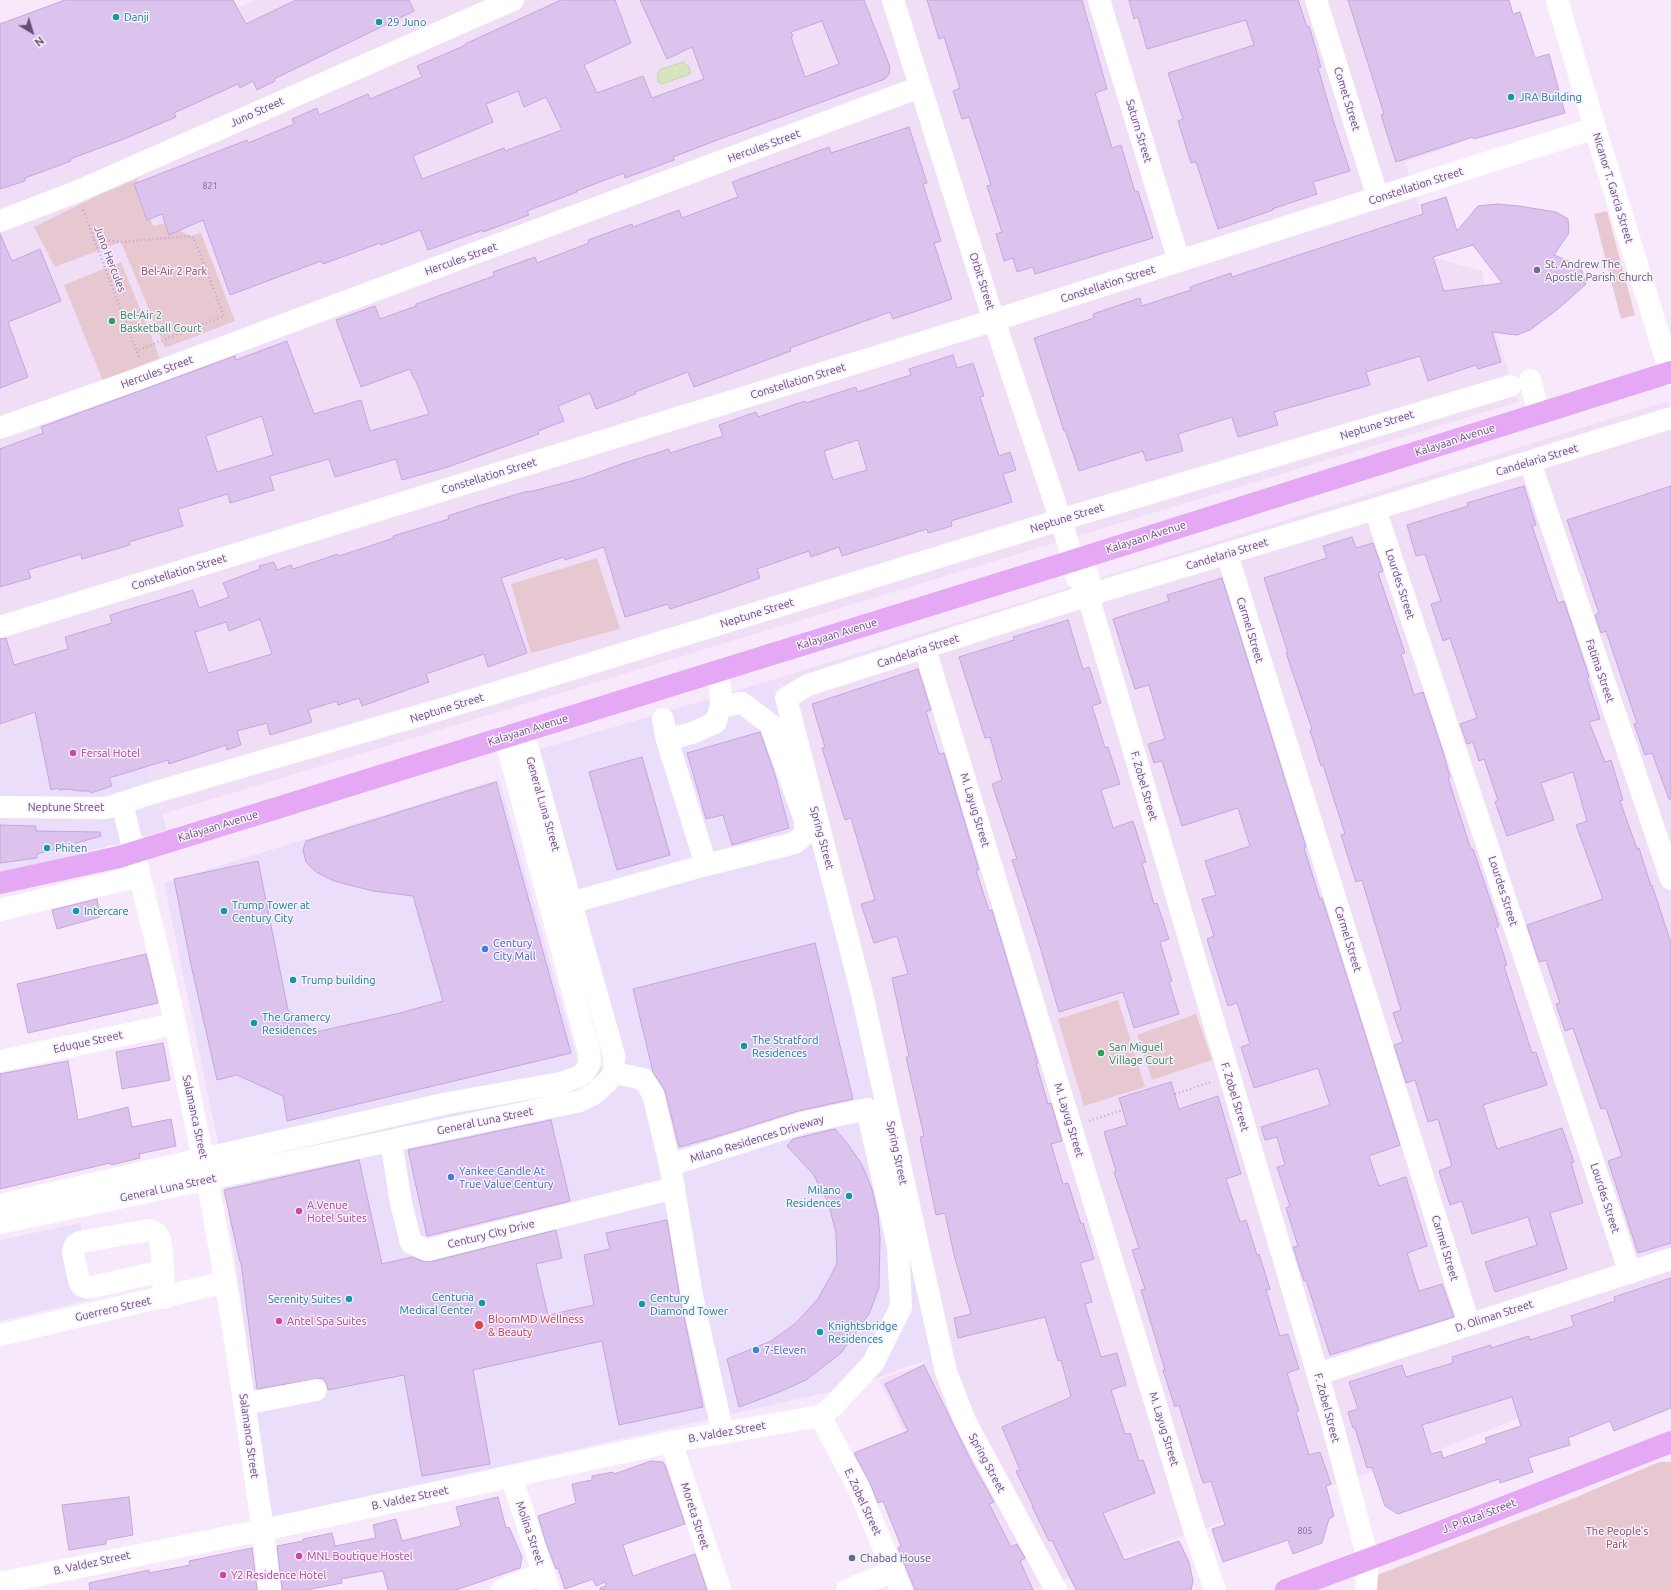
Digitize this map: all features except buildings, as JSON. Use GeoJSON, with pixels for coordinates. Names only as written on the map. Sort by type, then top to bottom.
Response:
{"type":"FeatureCollection","features":[{"type":"Feature","properties":{"kind":"main road","name":"Kalayaan Avenue"},"geometry":{"type":"LineString","coordinates":[[0,884],[134,852],[1671,373]]}},
{"type":"Feature","properties":{"kind":"main road","name":"J. P. Rizal Street"},"geometry":{"type":"LineString","coordinates":[[1286,1590],[1368,1560],[1671,1442]]}},
{"type":"Feature","properties":{"kind":"street","name":"Juno Street"},"geometry":{"type":"LineString","coordinates":[[0,221],[76,192],[513,0]]}},
{"type":"Feature","properties":{"kind":"street","name":"Orbit Street"},"geometry":{"type":"LineString","coordinates":[[893,0],[1060,520],[1077,559]]}},
{"type":"Feature","properties":{"kind":"street","name":"Saturn Street"},"geometry":{"type":"LineString","coordinates":[[1099,0],[1179,261]]}},
{"type":"Feature","properties":{"kind":"street","name":"Comet Street"},"geometry":{"type":"LineString","coordinates":[[1316,0],[1378,198]]}},
{"type":"Feature","properties":{"kind":"street","name":"Nicanor T. Garcia Street"},"geometry":{"type":"LineString","coordinates":[[1557,0],[1671,373]]}},
{"type":"Feature","properties":{"kind":"street","name":"Hercules Street"},"geometry":{"type":"LineString","coordinates":[[0,428],[146,376],[920,87]]}},
{"type":"Feature","properties":{"kind":"street","name":"Constellation Street"},"geometry":{"type":"LineString","coordinates":[[0,627],[995,320],[1595,128]]}},
{"type":"Feature","properties":{"kind":"street","name":"Neptune Street"},"geometry":{"type":"LineString","coordinates":[[0,807],[106,808],[450,707],[1060,520],[1520,383],[1539,413]]}},
{"type":"Feature","properties":{"kind":"street","name":"Candelaria Street"},"geometry":{"type":"LineString","coordinates":[[786,698],[808,685],[1089,599],[1227,554],[1671,418]]}},
{"type":"Feature","properties":{"kind":"street","name":"Fatima Street"},"geometry":{"type":"LineString","coordinates":[[1530,462],[1671,880]]}},
{"type":"Feature","properties":{"kind":"street","name":"Lourdes Street"},"geometry":{"type":"LineString","coordinates":[[1375,509],[1630,1273]]}},
{"type":"Feature","properties":{"kind":"street","name":"Carmel Street"},"geometry":{"type":"LineString","coordinates":[[1227,554],[1469,1324]]}},
{"type":"Feature","properties":{"kind":"street","name":"F. Zobel Street"},"geometry":{"type":"LineString","coordinates":[[1077,559],[1318,1374],[1368,1560],[1366,1590]]}},
{"type":"Feature","properties":{"kind":"street","name":"M. Layug Street"},"geometry":{"type":"LineString","coordinates":[[926,649],[1193,1526],[1215,1590]]}},
{"type":"Feature","properties":{"kind":"street"},"geometry":{"type":"LineString","coordinates":[[706,865],[665,729],[692,733],[715,722],[721,706],[720,686],[715,672]]}},
{"type":"Feature","properties":{"kind":"street","name":"Spring Street"},"geometry":{"type":"LineString","coordinates":[[786,698],[862,994],[946,1372],[966,1423],[1056,1590]]}},
{"type":"Feature","properties":{"kind":"street"},"geometry":{"type":"LineString","coordinates":[[561,905],[706,865],[795,843],[804,834],[805,820],[770,724],[742,703],[721,706]]}},
{"type":"Feature","properties":{"kind":"street","name":"General Luna Street"},"geometry":{"type":"LineString","coordinates":[[0,1223],[275,1166],[327,1161],[350,1150],[580,1101],[594,1094],[614,1074],[614,1056],[561,905],[514,734]]}},
{"type":"Feature","properties":{"kind":"street","name":"Salamanca Street"},"geometry":{"type":"LineString","coordinates":[[122,803],[175,1024],[207,1180],[226,1282],[263,1530],[270,1590]]}},
{"type":"Feature","properties":{"kind":"street"},"geometry":{"type":"LineString","coordinates":[[0,910],[139,876]]}},
{"type":"Feature","properties":{"kind":"street","name":"General Luna Street"},"geometry":{"type":"LineString","coordinates":[[0,1204],[448,1103],[562,1083],[584,1073],[590,1063],[589,1052],[561,905]]}},
{"type":"Feature","properties":{"kind":"street","name":"Eduque Street"},"geometry":{"type":"LineString","coordinates":[[0,1060],[175,1024]]}},
{"type":"Feature","properties":{"kind":"street"},"geometry":{"type":"LineString","coordinates":[[614,1074],[643,1079],[653,1094],[670,1165],[692,1296],[723,1432]]}},
{"type":"Feature","properties":{"kind":"street","name":"Milano Residences Driveway"},"geometry":{"type":"LineString","coordinates":[[670,1165],[802,1123],[867,1109],[898,1246],[901,1306],[873,1363],[832,1407],[820,1416]]}},
{"type":"Feature","properties":{"kind":"street"},"geometry":{"type":"LineString","coordinates":[[345,1126],[350,1150]]}},
{"type":"Feature","properties":{"kind":"street","name":"Century City Drive"},"geometry":{"type":"LineString","coordinates":[[391,1141],[401,1203],[411,1243],[427,1250],[674,1188]]}},
{"type":"Feature","properties":{"kind":"street"},"geometry":{"type":"LineString","coordinates":[[270,1143],[275,1166]]}},
{"type":"Feature","properties":{"kind":"street","name":"D. Oliman Street"},"geometry":{"type":"LineString","coordinates":[[1318,1374],[1671,1259]]}},
{"type":"Feature","properties":{"kind":"street"},"geometry":{"type":"LineString","coordinates":[[163,1271],[164,1298]]}},
{"type":"Feature","properties":{"kind":"street","name":"Guerrero Street"},"geometry":{"type":"LineString","coordinates":[[0,1335],[164,1298],[226,1282]]}},
{"type":"Feature","properties":{"kind":"street"},"geometry":{"type":"LineString","coordinates":[[244,1404],[316,1390]]}},
{"type":"Feature","properties":{"kind":"street","name":"B. Valdez Street"},"geometry":{"type":"LineString","coordinates":[[0,1583],[263,1530],[671,1442],[820,1416]]}},
{"type":"Feature","properties":{"kind":"street","name":"E. Zobel Street"},"geometry":{"type":"LineString","coordinates":[[820,1416],[859,1489],[898,1580]]}},
{"type":"Feature","properties":{"kind":"street","name":"Moreta Street"},"geometry":{"type":"LineString","coordinates":[[671,1442],[720,1590]]}},
{"type":"Feature","properties":{"kind":"street","name":"Molina Street"},"geometry":{"type":"LineString","coordinates":[[511,1476],[546,1582]]}},
{"type":"Feature","properties":{"kind":"street"},"geometry":{"type":"LineString","coordinates":[[847,1590],[898,1580]]}},
{"type":"Feature","properties":{"kind":"street"},"geometry":{"type":"LineString","coordinates":[[502,1590],[546,1582]]}},
{"type":"Feature","properties":{"kind":"path","name":"Juno Hercules"},"geometry":{"type":"LineString","coordinates":[[76,192],[146,376]]}},
{"type":"Feature","properties":{"kind":"path"},"geometry":{"type":"LineString","coordinates":[[93,239],[121,242],[191,236],[194,238],[224,316],[136,351]]}},
{"type":"Feature","properties":{"kind":"path"},"geometry":{"type":"LineString","coordinates":[[1175,1094],[1229,1077]]}},
{"type":"Feature","properties":{"kind":"path"},"geometry":{"type":"LineString","coordinates":[[1071,1126],[1123,1110]]}},
{"type":"Feature","properties":{"kind":"shaded area"},"geometry":{"type":"Polygon","coordinates":[[[255,0],[1416,0],[1459,144],[1405,162],[1436,258],[1482,271],[1490,314],[1518,402],[163,814],[129,701],[88,710],[38,725],[0,730],[0,105],[140,50],[255,0]]]}},
{"type":"Feature","properties":{"kind":"shaded area"},"geometry":{"type":"Polygon","coordinates":[[[683,62],[688,66],[690,74],[662,84],[658,82],[658,72],[662,69],[683,62]]]}},
{"type":"Feature","properties":{"kind":"shaded area"},"geometry":{"type":"Polygon","coordinates":[[[1668,401],[1671,410],[1671,1358],[1446,1447],[1179,1537],[1033,1590],[981,1590],[879,1380],[926,1363],[862,994],[772,680],[1668,401]]]}},
{"type":"Feature","properties":{"kind":"shaded area"},"geometry":{"type":"Polygon","coordinates":[[[772,680],[861,989],[933,1357],[856,1386],[272,1518],[218,1143],[164,883],[499,779],[581,1073],[627,1059],[537,750],[772,680]]]}},
{"type":"Feature","properties":{"kind":"shaded area"},"geometry":{"type":"Polygon","coordinates":[[[129,701],[167,830],[0,875],[0,730],[38,725],[88,710],[129,701]]]}},
{"type":"Feature","properties":{"kind":"shaded area"},"geometry":{"type":"Polygon","coordinates":[[[80,1223],[93,1299],[0,1321],[0,1240],[80,1223]]]}},
{"type":"Feature","properties":{"kind":"green space","name":"Bel-Air 2 Park"},"geometry":{"type":"Polygon","coordinates":[[[137,179],[153,226],[165,223],[191,236],[201,233],[235,321],[165,348],[121,242],[55,267],[34,227],[99,195],[137,179]]]}},
{"type":"Feature","properties":{"kind":"green space"},"geometry":{"type":"Polygon","coordinates":[[[1607,211],[1635,315],[1621,319],[1594,214],[1607,211]]]}},
{"type":"Feature","properties":{"kind":"green space","name":"Bel-Air 2 Basketball Court"},"geometry":{"type":"Polygon","coordinates":[[[121,262],[160,358],[103,381],[64,285],[121,262]]]}},
{"type":"Feature","properties":{"kind":"green space"},"geometry":{"type":"Polygon","coordinates":[[[597,558],[620,629],[531,653],[511,584],[597,558]]]}},
{"type":"Feature","properties":{"kind":"green space","name":"San Miguel Village Court"},"geometry":{"type":"Polygon","coordinates":[[[1118,1000],[1145,1087],[1084,1106],[1058,1019],[1118,1000]]]}},
{"type":"Feature","properties":{"kind":"green space"},"geometry":{"type":"Polygon","coordinates":[[[1196,1014],[1212,1060],[1152,1080],[1137,1035],[1196,1014]]]}},
{"type":"Feature","properties":{"kind":"green space","name":"The People's Park"},"geometry":{"type":"Polygon","coordinates":[[[1659,1462],[1671,1462],[1671,1590],[1366,1590],[1367,1579],[1567,1501],[1659,1462]]]}},
{"type":"Feature","properties":{"kind":"place","name":"Danji"},"geometry":{"type":"Point","coordinates":[116,17]}},
{"type":"Feature","properties":{"kind":"place","name":"29 Juno"},"geometry":{"type":"Point","coordinates":[379,22]}},
{"type":"Feature","properties":{"kind":"place","name":"JRA Building"},"geometry":{"type":"Point","coordinates":[1511,97]}},
{"type":"Feature","properties":{"kind":"place","name":"St. Andrew The Apostle Parish Church"},"geometry":{"type":"Point","coordinates":[1537,270]}},
{"type":"Feature","properties":{"kind":"place","name":"Bel-Air 2 Basketball Court"},"geometry":{"type":"Point","coordinates":[112,321]}},
{"type":"Feature","properties":{"kind":"place","name":"Fersal Hotel"},"geometry":{"type":"Point","coordinates":[73,753]}},
{"type":"Feature","properties":{"kind":"place","name":"Phiten"},"geometry":{"type":"Point","coordinates":[47,848]}},
{"type":"Feature","properties":{"kind":"place","name":"Intercare"},"geometry":{"type":"Point","coordinates":[76,911]}},
{"type":"Feature","properties":{"kind":"place","name":"Trump Tower at Century City"},"geometry":{"type":"Point","coordinates":[224,911]}},
{"type":"Feature","properties":{"kind":"place","name":"Century City Mall"},"geometry":{"type":"Point","coordinates":[485,949]}},
{"type":"Feature","properties":{"kind":"place","name":"Trump building"},"geometry":{"type":"Point","coordinates":[293,980]}},
{"type":"Feature","properties":{"kind":"place","name":"The Gramercy Residences"},"geometry":{"type":"Point","coordinates":[254,1023]}},
{"type":"Feature","properties":{"kind":"place","name":"The Stratford Residences"},"geometry":{"type":"Point","coordinates":[744,1046]}},
{"type":"Feature","properties":{"kind":"place","name":"San Miguel Village Court"},"geometry":{"type":"Point","coordinates":[1101,1053]}},
{"type":"Feature","properties":{"kind":"place","name":"Yankee Candle At True Value Century"},"geometry":{"type":"Point","coordinates":[451,1177]}},
{"type":"Feature","properties":{"kind":"place","name":"Milano Residences"},"geometry":{"type":"Point","coordinates":[849,1196]}},
{"type":"Feature","properties":{"kind":"place","name":"A.Venue Hotel Suites"},"geometry":{"type":"Point","coordinates":[299,1211]}},
{"type":"Feature","properties":{"kind":"place","name":"Serenity Suites"},"geometry":{"type":"Point","coordinates":[349,1299]}},
{"type":"Feature","properties":{"kind":"place","name":"Centuria Medical Center"},"geometry":{"type":"Point","coordinates":[482,1303]}},
{"type":"Feature","properties":{"kind":"place","name":"Century Diamond Tower"},"geometry":{"type":"Point","coordinates":[642,1304]}},
{"type":"Feature","properties":{"kind":"place","name":"Antel Spa Suites"},"geometry":{"type":"Point","coordinates":[279,1321]}},
{"type":"Feature","properties":{"kind":"place","name":"BloomMD Wellness & Beauty"},"geometry":{"type":"Point","coordinates":[479,1325]}},
{"type":"Feature","properties":{"kind":"place","name":"Knightsbridge Residences"},"geometry":{"type":"Point","coordinates":[820,1332]}},
{"type":"Feature","properties":{"kind":"place","name":"7-Eleven"},"geometry":{"type":"Point","coordinates":[756,1350]}},
{"type":"Feature","properties":{"kind":"place","name":"MNL Boutique Hostel"},"geometry":{"type":"Point","coordinates":[299,1556]}},
{"type":"Feature","properties":{"kind":"place","name":"Chabad House"},"geometry":{"type":"Point","coordinates":[852,1558]}},
{"type":"Feature","properties":{"kind":"place","name":"Y2 Residence Hotel"},"geometry":{"type":"Point","coordinates":[223,1575]}}]}
